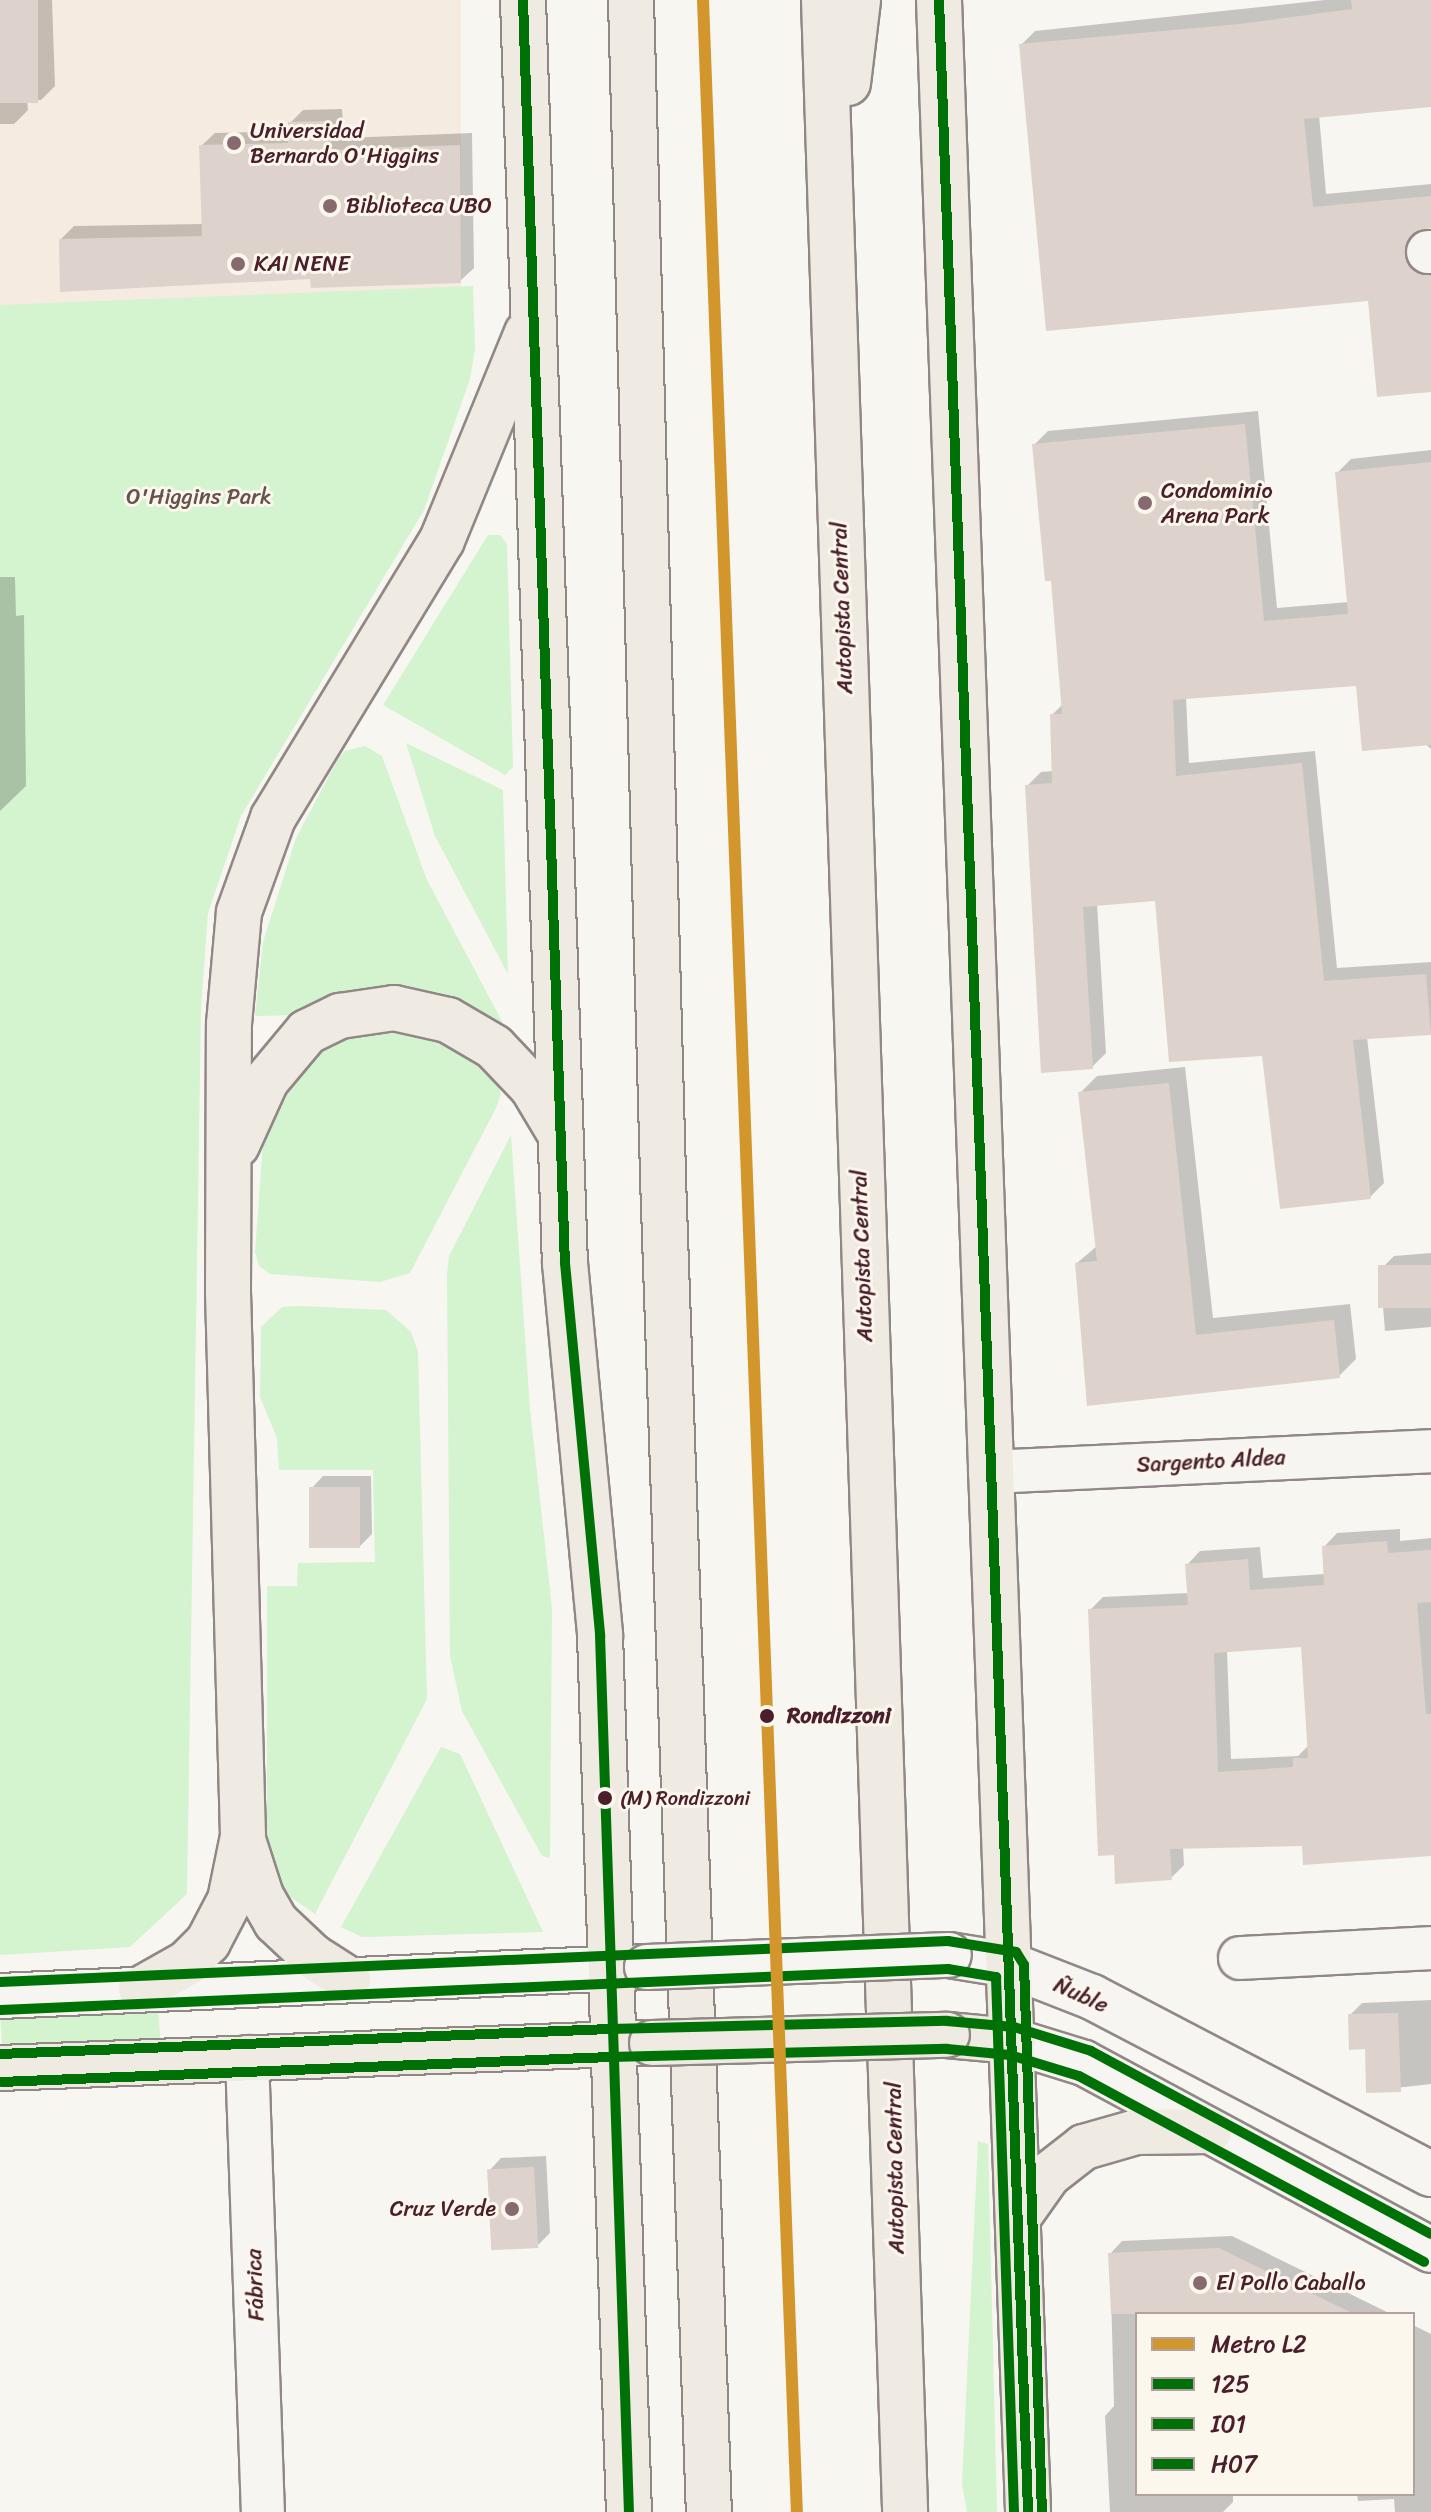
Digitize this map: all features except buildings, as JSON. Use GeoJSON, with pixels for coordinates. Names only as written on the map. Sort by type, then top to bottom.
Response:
{"type":"FeatureCollection","features":[{"type":"Feature","properties":{"kind":"main road"},"geometry":{"type":"LineString","coordinates":[[523,0],[570,1349],[600,1635],[628,1967],[631,2043],[629,2512]]}},
{"type":"Feature","properties":{"kind":"main road"},"geometry":{"type":"LineString","coordinates":[[608,0],[635,127]]}},
{"type":"Feature","properties":{"kind":"main road"},"geometry":{"type":"LineString","coordinates":[[631,0],[664,1194],[709,2512]]}},
{"type":"Feature","properties":{"kind":"main road","name":"Autopista Central"},"geometry":{"type":"LineString","coordinates":[[824,0],[905,2512]]}},
{"type":"Feature","properties":{"kind":"main road"},"geometry":{"type":"LineString","coordinates":[[829,196],[858,0]]}},
{"type":"Feature","properties":{"kind":"main road"},"geometry":{"type":"LineString","coordinates":[[939,0],[1028,2512]]}},
{"type":"Feature","properties":{"kind":"main road"},"geometry":{"type":"LineString","coordinates":[[141,1989],[187,1963],[208,1942],[230,1900],[243,1836],[230,1163],[231,958],[253,864],[300,771],[442,540],[533,316]]}},
{"type":"Feature","properties":{"kind":"main road"},"geometry":{"type":"LineString","coordinates":[[230,1163],[266,1081],[286,1054],[323,1023],[367,1010],[422,1012],[472,1031],[514,1065],[561,1135]]}},
{"type":"Feature","properties":{"kind":"main road"},"geometry":{"type":"LineString","coordinates":[[243,1836],[257,1886],[276,1922],[312,1956],[348,1979]]}},
{"type":"Feature","properties":{"kind":"main road","name":"Ñuble"},"geometry":{"type":"LineString","coordinates":[[0,1996],[949,1955],[1010,1965],[1092,1997],[1431,2174]]}},
{"type":"Feature","properties":{"kind":"main road"},"geometry":{"type":"LineString","coordinates":[[0,2068],[631,2043],[947,2035],[1013,2041],[1084,2063],[1431,2250]]}},
{"type":"Feature","properties":{"kind":"main road"},"geometry":{"type":"LineString","coordinates":[[1019,2216],[1048,2175],[1084,2147],[1136,2132],[1209,2131]]}},
{"type":"Feature","properties":{"kind":"street","name":"Sargento Aldea"},"geometry":{"type":"LineString","coordinates":[[990,1472],[1431,1451]]}},
{"type":"Feature","properties":{"kind":"street"},"geometry":{"type":"LineString","coordinates":[[1240,1958],[1431,1948]]}},
{"type":"Feature","properties":{"kind":"street","name":"Fábrica"},"geometry":{"type":"LineString","coordinates":[[247,2057],[263,2512]]}},
{"type":"Feature","properties":{"kind":"shaded area","name":"Universidad Bernardo O'Higgins"},"geometry":{"type":"Polygon","coordinates":[[[0,0],[461,0],[461,305],[0,305],[0,0]]]}},
{"type":"Feature","properties":{"kind":"green space","name":"O'Higgins Park"},"geometry":{"type":"Polygon","coordinates":[[[473,286],[475,348],[470,379],[424,510],[241,816],[208,913],[201,1008],[187,1894],[130,1947],[0,1955],[0,305],[473,286]]]}},
{"type":"Feature","properties":{"kind":"green space"},"geometry":{"type":"Polygon","coordinates":[[[488,535],[500,535],[507,544],[513,767],[505,775],[383,705],[488,535]]]}},
{"type":"Feature","properties":{"kind":"green space"},"geometry":{"type":"Polygon","coordinates":[[[406,743],[503,790],[508,974],[435,836],[406,743]]]}},
{"type":"Feature","properties":{"kind":"green space"},"geometry":{"type":"Polygon","coordinates":[[[365,746],[382,756],[427,880],[505,1027],[449,995],[405,986],[350,991],[299,1015],[255,1016],[263,942],[296,838],[338,759],[345,751],[365,746]]]}},
{"type":"Feature","properties":{"kind":"green space"},"geometry":{"type":"Polygon","coordinates":[[[377,1027],[427,1033],[477,1060],[497,1080],[501,1094],[496,1108],[410,1273],[380,1282],[270,1274],[259,1266],[255,1252],[264,1129],[274,1103],[315,1050],[347,1033],[377,1027]]]}},
{"type":"Feature","properties":{"kind":"green space"},"geometry":{"type":"Polygon","coordinates":[[[511,1135],[530,1409],[552,1608],[550,1858],[542,1856],[462,1711],[450,1656],[449,1256],[511,1135]]]}},
{"type":"Feature","properties":{"kind":"green space"},"geometry":{"type":"Polygon","coordinates":[[[282,1307],[386,1310],[411,1332],[418,1352],[427,1699],[315,1914],[267,1881],[267,1586],[297,1586],[298,1563],[375,1562],[373,1470],[279,1470],[277,1438],[260,1397],[261,1327],[282,1307]]]}},
{"type":"Feature","properties":{"kind":"green space"},"geometry":{"type":"Polygon","coordinates":[[[441,1747],[460,1754],[543,1932],[362,1937],[341,1927],[441,1747]]]}},
{"type":"Feature","properties":{"kind":"green space"},"geometry":{"type":"Polygon","coordinates":[[[158,2008],[160,2038],[2,2049],[0,2019],[158,2008]]]}},
{"type":"Feature","properties":{"kind":"green space"},"geometry":{"type":"Polygon","coordinates":[[[978,2141],[988,2144],[997,2512],[967,2512],[962,2484],[978,2141]]]}},
{"type":"Feature","properties":{"kind":"metro line","name":"L2"},"geometry":{"type":"LineString","coordinates":[[703,0],[797,2512]]}},
{"type":"Feature","properties":{"kind":"transit line","name":"125"},"geometry":{"type":"LineString","coordinates":[[523,0],[565,1263],[600,1635],[629,2512]]}},
{"type":"Feature","properties":{"kind":"transit line","name":"125"},"geometry":{"type":"LineString","coordinates":[[939,0],[1028,2512]]}},
{"type":"Feature","properties":{"kind":"transit line","name":"H07"},"geometry":{"type":"LineString","coordinates":[[0,1982],[948,1941],[1016,1952],[1024,1965],[1042,2512]]}},
{"type":"Feature","properties":{"kind":"transit line","name":"I01"},"geometry":{"type":"LineString","coordinates":[[1,2010],[948,1969],[996,1977],[1014,2512]]}},
{"type":"Feature","properties":{"kind":"transit line","name":"H07"},"geometry":{"type":"LineString","coordinates":[[0,2054],[610,2029],[947,2021],[1014,2027],[1091,2051],[1431,2234]]}},
{"type":"Feature","properties":{"kind":"transit line","name":"I01"},"geometry":{"type":"LineString","coordinates":[[1,2082],[610,2057],[947,2049],[1010,2055],[1079,2076],[1424,2262]]}},
{"type":"Feature","properties":{"kind":"place","name":"Universidad Bernardo O'Higgins"},"geometry":{"type":"Point","coordinates":[234,143]}},
{"type":"Feature","properties":{"kind":"place","name":"Biblioteca UBO"},"geometry":{"type":"Point","coordinates":[330,206]}},
{"type":"Feature","properties":{"kind":"place","name":"KAI NENE"},"geometry":{"type":"Point","coordinates":[238,264]}},
{"type":"Feature","properties":{"kind":"place","name":"Condominio Arena Park"},"geometry":{"type":"Point","coordinates":[1145,503]}},
{"type":"Feature","properties":{"kind":"place","name":"Rondizzoni"},"geometry":{"type":"Point","coordinates":[767,1716]}},
{"type":"Feature","properties":{"kind":"place","name":"(M) Rondizzoni"},"geometry":{"type":"Point","coordinates":[605,1798]}},
{"type":"Feature","properties":{"kind":"place","name":"Cruz Verde"},"geometry":{"type":"Point","coordinates":[512,2209]}},
{"type":"Feature","properties":{"kind":"place","name":"El Pollo Caballo"},"geometry":{"type":"Point","coordinates":[1200,2283]}}]}
